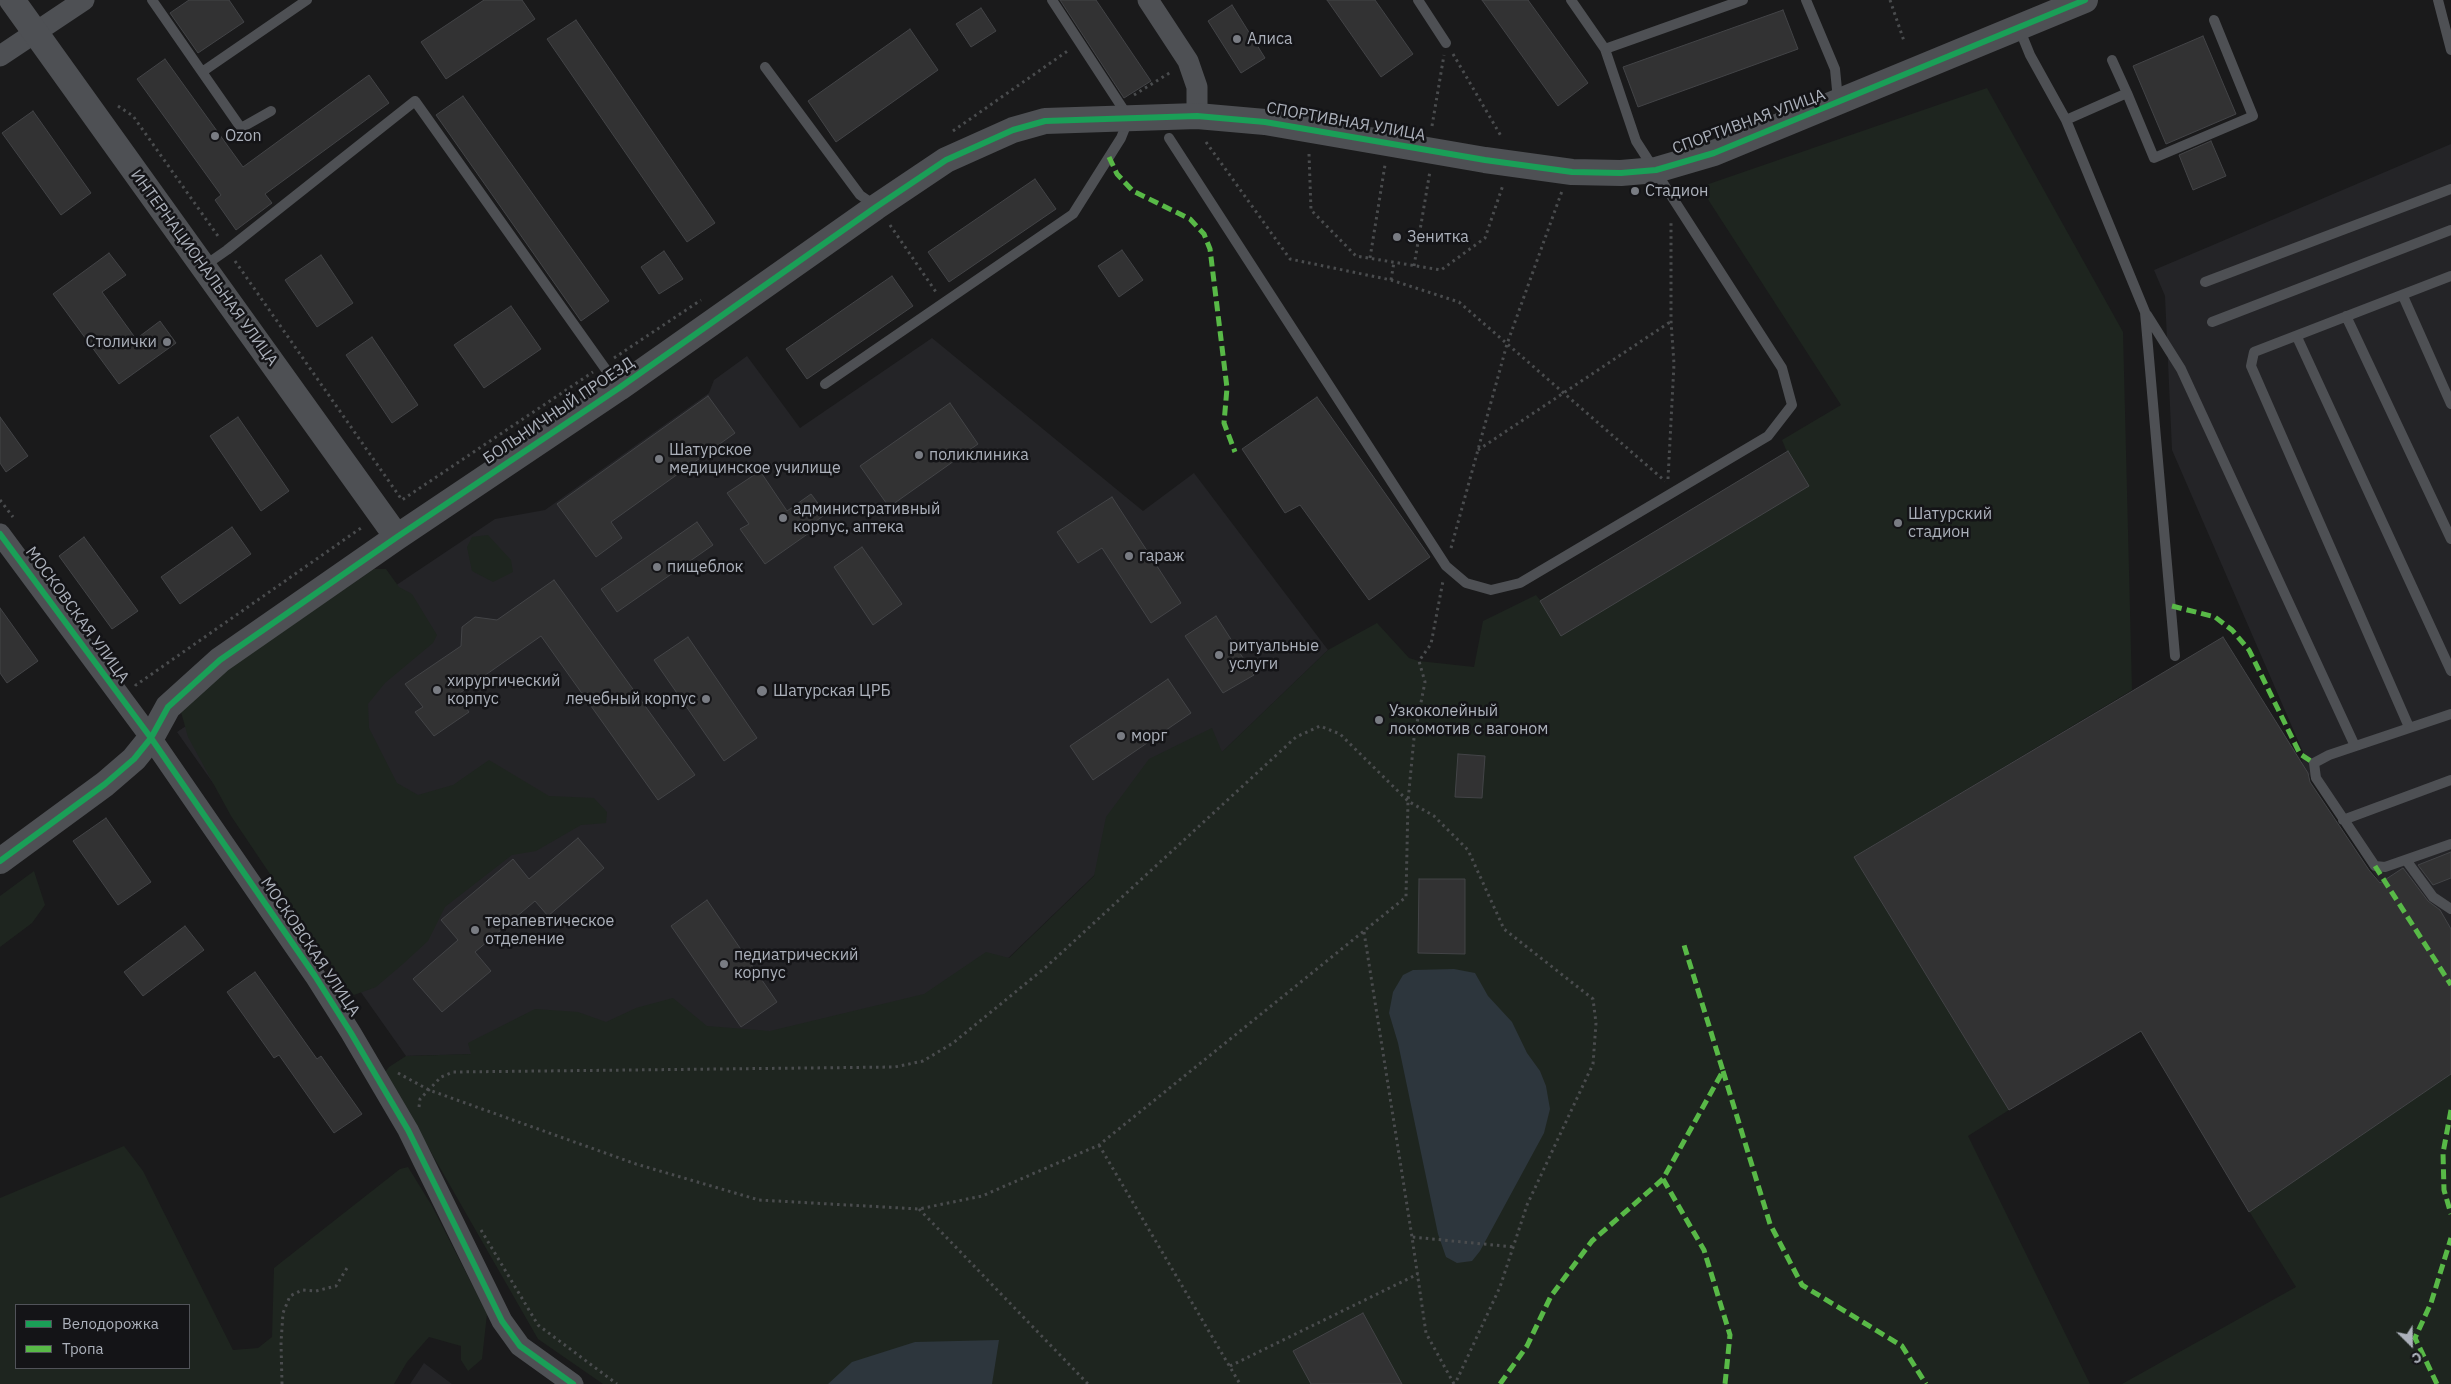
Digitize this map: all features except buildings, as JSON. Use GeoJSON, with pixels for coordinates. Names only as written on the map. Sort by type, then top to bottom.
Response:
{"type":"FeatureCollection","features":[{"type":"Feature","properties":{"kind":"street","name":"ИНТЕРНАЦИОНАЛЬНАЯ УЛИЦА"},"geometry":{"type":"LineString","coordinates":[[12,0],[397,537]]}},
{"type":"Feature","properties":{"kind":"street"},"geometry":{"type":"LineString","coordinates":[[0,56],[84,0]]}},
{"type":"Feature","properties":{"kind":"street"},"geometry":{"type":"LineString","coordinates":[[1148,0],[1188,61],[1197,87],[1197,116]]}},
{"type":"Feature","properties":{"kind":"street","name":"СПОРТИВНАЯ УЛИЦА"},"geometry":{"type":"LineString","coordinates":[[1197,116],[1265,122],[1485,160],[1572,172],[1621,173],[1656,170],[1714,153],[2085,0]]}},
{"type":"Feature","properties":{"kind":"street","name":"БОЛЬНИЧНЫЙ ПРОЕЗД"},"geometry":{"type":"LineString","coordinates":[[0,861],[105,784],[134,759],[150,738],[168,708],[220,660],[397,537],[620,388],[876,207],[946,160],[1013,130],[1045,121],[1125,111],[1197,116]]}},
{"type":"Feature","properties":{"kind":"street","name":"МОСКОВСКАЯ УЛИЦА"},"geometry":{"type":"LineString","coordinates":[[9,529],[150,738],[315,976],[380,1080],[408,1130],[502,1321],[520,1346],[573,1384]]}},
{"type":"Feature","properties":{"kind":"lane"},"geometry":{"type":"LineString","coordinates":[[152,0],[241,128],[271,111]]}},
{"type":"Feature","properties":{"kind":"lane"},"geometry":{"type":"LineString","coordinates":[[202,72],[307,0]]}},
{"type":"Feature","properties":{"kind":"lane"},"geometry":{"type":"LineString","coordinates":[[825,384],[1073,214],[1121,138],[1125,111],[1052,0]]}},
{"type":"Feature","properties":{"kind":"lane"},"geometry":{"type":"LineString","coordinates":[[1418,0],[1446,42]]}},
{"type":"Feature","properties":{"kind":"lane"},"geometry":{"type":"LineString","coordinates":[[1169,138],[1446,566],[1466,584],[1491,590],[1520,583],[1768,436],[1792,405],[1782,368],[1636,141],[1605,48],[1571,0]]}},
{"type":"Feature","properties":{"kind":"lane"},"geometry":{"type":"LineString","coordinates":[[1605,48],[1743,0]]}},
{"type":"Feature","properties":{"kind":"lane"},"geometry":{"type":"LineString","coordinates":[[1806,0],[1835,69],[1838,103]]}},
{"type":"Feature","properties":{"kind":"lane"},"geometry":{"type":"LineString","coordinates":[[2438,0],[2451,50]]}},
{"type":"Feature","properties":{"kind":"lane"},"geometry":{"type":"LineString","coordinates":[[2112,60],[2154,158],[2253,116],[2214,20]]}},
{"type":"Feature","properties":{"kind":"lane"},"geometry":{"type":"LineString","coordinates":[[2019,28],[2030,55],[2066,120],[2145,312],[2181,369],[2355,746]]}},
{"type":"Feature","properties":{"kind":"lane"},"geometry":{"type":"LineString","coordinates":[[765,67],[860,195],[876,207]]}},
{"type":"Feature","properties":{"kind":"lane"},"geometry":{"type":"LineString","coordinates":[[2066,120],[2127,93]]}},
{"type":"Feature","properties":{"kind":"lane"},"geometry":{"type":"LineString","coordinates":[[203,266],[227,250],[415,101],[620,388]]}},
{"type":"Feature","properties":{"kind":"lane"},"geometry":{"type":"LineString","coordinates":[[2205,282],[2451,189]]}},
{"type":"Feature","properties":{"kind":"lane"},"geometry":{"type":"LineString","coordinates":[[2212,322],[2451,230]]}},
{"type":"Feature","properties":{"kind":"lane"},"geometry":{"type":"LineString","coordinates":[[2409,727],[2251,366],[2254,352],[2451,276]]}},
{"type":"Feature","properties":{"kind":"lane"},"geometry":{"type":"LineString","coordinates":[[2403,296],[2451,404]]}},
{"type":"Feature","properties":{"kind":"lane"},"geometry":{"type":"LineString","coordinates":[[2145,312],[2175,656]]}},
{"type":"Feature","properties":{"kind":"lane"},"geometry":{"type":"LineString","coordinates":[[2346,316],[2451,539]]}},
{"type":"Feature","properties":{"kind":"lane"},"geometry":{"type":"LineString","coordinates":[[2297,337],[2451,671]]}},
{"type":"Feature","properties":{"kind":"lane"},"geometry":{"type":"LineString","coordinates":[[2451,714],[2355,746],[2314,763],[2316,778],[2375,866],[2384,867],[2451,844]]}},
{"type":"Feature","properties":{"kind":"lane"},"geometry":{"type":"LineString","coordinates":[[2343,820],[2451,780]]}},
{"type":"Feature","properties":{"kind":"lane"},"geometry":{"type":"LineString","coordinates":[[2406,860],[2433,897],[2451,909]]}},
{"type":"Feature","properties":{"kind":"path"},"geometry":{"type":"LineString","coordinates":[[1890,0],[1904,42]]}},
{"type":"Feature","properties":{"kind":"path"},"geometry":{"type":"LineString","coordinates":[[1432,126],[1446,42]]}},
{"type":"Feature","properties":{"kind":"path"},"geometry":{"type":"LineString","coordinates":[[1446,42],[1501,136]]}},
{"type":"Feature","properties":{"kind":"path"},"geometry":{"type":"LineString","coordinates":[[1125,111],[1178,68]]}},
{"type":"Feature","properties":{"kind":"path"},"geometry":{"type":"LineString","coordinates":[[1206,142],[1290,259],[1391,280],[1459,302],[1667,483],[1674,364],[1671,321],[1671,194]]}},
{"type":"Feature","properties":{"kind":"path"},"geometry":{"type":"LineString","coordinates":[[1309,154],[1311,210],[1356,256],[1441,270],[1485,238],[1504,180]]}},
{"type":"Feature","properties":{"kind":"path"},"geometry":{"type":"LineString","coordinates":[[1370,258],[1385,164]]}},
{"type":"Feature","properties":{"kind":"path"},"geometry":{"type":"LineString","coordinates":[[1414,266],[1430,170]]}},
{"type":"Feature","properties":{"kind":"path"},"geometry":{"type":"LineString","coordinates":[[397,1072],[429,1090],[636,1164],[759,1200],[919,1209],[982,1196],[1099,1144],[1406,897],[1408,801],[1414,738],[1425,682],[1418,662],[1431,644],[1446,566],[1507,344],[1564,188]]}},
{"type":"Feature","properties":{"kind":"path"},"geometry":{"type":"LineString","coordinates":[[876,207],[897,233],[943,303]]}},
{"type":"Feature","properties":{"kind":"path"},"geometry":{"type":"LineString","coordinates":[[1391,280],[1394,262]]}},
{"type":"Feature","properties":{"kind":"path"},"geometry":{"type":"LineString","coordinates":[[1478,450],[1671,321]]}},
{"type":"Feature","properties":{"kind":"path"},"geometry":{"type":"LineString","coordinates":[[0,500],[9,529]]}},
{"type":"Feature","properties":{"kind":"path"},"geometry":{"type":"LineString","coordinates":[[130,677],[136,685],[361,528]]}},
{"type":"Feature","properties":{"kind":"path"},"geometry":{"type":"LineString","coordinates":[[418,1113],[420,1099],[441,1077],[453,1072],[895,1066],[923,1061],[953,1043],[1046,966],[1296,737],[1320,726],[1340,734],[1408,801],[1434,816],[1468,850],[1504,929],[1593,999],[1596,1023],[1593,1064],[1527,1206],[1500,1287],[1455,1384]]}},
{"type":"Feature","properties":{"kind":"path"},"geometry":{"type":"LineString","coordinates":[[1364,932],[1426,1333],[1455,1384]]}},
{"type":"Feature","properties":{"kind":"path"},"geometry":{"type":"LineString","coordinates":[[1099,1144],[1240,1384]]}},
{"type":"Feature","properties":{"kind":"path"},"geometry":{"type":"LineString","coordinates":[[919,1209],[1088,1384]]}},
{"type":"Feature","properties":{"kind":"path"},"geometry":{"type":"LineString","coordinates":[[478,1224],[538,1325],[617,1384]]}},
{"type":"Feature","properties":{"kind":"path"},"geometry":{"type":"LineString","coordinates":[[1412,1237],[1514,1247]]}},
{"type":"Feature","properties":{"kind":"path"},"geometry":{"type":"LineString","coordinates":[[282,1384],[281,1343],[283,1313],[290,1296],[302,1290],[316,1291],[336,1286],[347,1268]]}},
{"type":"Feature","properties":{"kind":"path"},"geometry":{"type":"LineString","coordinates":[[1229,1366],[1418,1274]]}},
{"type":"Feature","properties":{"kind":"shaded area"},"geometry":{"type":"Polygon","coordinates":[[[1987,88],[2123,332],[2132,690],[1854,857],[2009,1110],[1968,1136],[2090,1384],[603,1384],[538,1339],[385,1072],[389,1067],[406,1056],[471,1054],[468,1043],[535,1009],[578,1012],[606,1022],[636,1008],[673,998],[707,1026],[770,1031],[924,994],[986,952],[1009,958],[1094,876],[1106,817],[1149,759],[1212,728],[1222,752],[1328,650],[1377,623],[1409,658],[1419,661],[1474,667],[1483,621],[1536,595],[1540,600],[1787,452],[1782,440],[1841,405],[1700,187],[1987,88]]]}},
{"type":"Feature","properties":{"kind":"shaded area"},"geometry":{"type":"Polygon","coordinates":[[[2451,144],[2451,991],[2302,764],[2303,752],[2172,450],[2165,296],[2154,270],[2451,144]]]}},
{"type":"Feature","properties":{"kind":"shaded area","name":"Шатурская ЦРБ"},"geometry":{"type":"Polygon","coordinates":[[[932,338],[1143,511],[1194,473],[1328,650],[920,1043],[406,1056],[177,732],[495,519],[545,510],[709,393],[714,380],[747,356],[800,428],[932,338]]]}},
{"type":"Feature","properties":{"kind":"shaded area"},"geometry":{"type":"Polygon","coordinates":[[[488,535],[511,560],[513,572],[493,582],[472,571],[467,547],[472,537],[488,535]]]}},
{"type":"Feature","properties":{"kind":"shaded area"},"geometry":{"type":"Polygon","coordinates":[[[374,569],[386,569],[399,587],[412,594],[437,635],[433,643],[385,683],[368,704],[369,728],[397,783],[418,795],[453,785],[489,760],[549,796],[594,798],[607,812],[606,823],[581,825],[536,851],[512,855],[445,907],[428,941],[403,964],[376,987],[354,995],[348,990],[231,816],[188,737],[181,712],[222,673],[374,569]]]}},
{"type":"Feature","properties":{"kind":"shaded area"},"geometry":{"type":"Polygon","coordinates":[[[34,871],[45,905],[32,923],[0,947],[0,896],[34,871]]]}},
{"type":"Feature","properties":{"kind":"shaded area"},"geometry":{"type":"Polygon","coordinates":[[[1454,969],[1475,973],[1488,996],[1512,1022],[1527,1053],[1540,1071],[1546,1086],[1550,1109],[1544,1133],[1480,1251],[1472,1261],[1457,1263],[1446,1257],[1438,1234],[1398,1043],[1389,1013],[1393,992],[1403,975],[1413,970],[1454,969]]]}},
{"type":"Feature","properties":{"kind":"shaded area"},"geometry":{"type":"Polygon","coordinates":[[[2451,1074],[2451,1384],[2122,1384],[2296,1287],[2249,1211],[2451,1074]]]}},
{"type":"Feature","properties":{"kind":"shaded area"},"geometry":{"type":"Polygon","coordinates":[[[124,1146],[143,1171],[233,1350],[258,1348],[272,1337],[274,1268],[400,1169],[408,1167],[432,1206],[487,1314],[482,1359],[468,1371],[461,1360],[461,1346],[429,1337],[407,1362],[394,1384],[0,1384],[0,1198],[124,1146]]]}},
{"type":"Feature","properties":{"kind":"shaded area"},"geometry":{"type":"Polygon","coordinates":[[[999,1340],[992,1384],[828,1384],[852,1362],[915,1342],[999,1340]]]}},
{"type":"Feature","properties":{"kind":"shaded area"},"geometry":{"type":"Polygon","coordinates":[[[424,1363],[452,1384],[410,1384],[424,1363]]]}},
{"type":"Feature","properties":{"kind":"marked path"},"geometry":{"type":"LineString","coordinates":[[1109,157],[1117,174],[1133,191],[1190,219],[1204,234],[1210,249],[1227,388],[1224,423],[1235,452]]}},
{"type":"Feature","properties":{"kind":"marked path"},"geometry":{"type":"LineString","coordinates":[[2172,606],[2215,617],[2232,630],[2249,650],[2300,754],[2314,763]]}},
{"type":"Feature","properties":{"kind":"marked path"},"geometry":{"type":"LineString","coordinates":[[2375,866],[2451,985]]}},
{"type":"Feature","properties":{"kind":"marked path"},"geometry":{"type":"LineString","coordinates":[[1500,1384],[1527,1346],[1551,1296],[1592,1241],[1663,1179],[1723,1071],[1684,945]]}},
{"type":"Feature","properties":{"kind":"marked path"},"geometry":{"type":"LineString","coordinates":[[1723,1071],[1770,1224],[1802,1285],[1902,1346],[1926,1384]]}},
{"type":"Feature","properties":{"kind":"marked path"},"geometry":{"type":"LineString","coordinates":[[2451,1110],[2443,1153],[2444,1190],[2451,1214]]}},
{"type":"Feature","properties":{"kind":"marked path"},"geometry":{"type":"LineString","coordinates":[[1663,1179],[1704,1250],[1730,1335],[1725,1384]]}},
{"type":"Feature","properties":{"kind":"marked path"},"geometry":{"type":"LineString","coordinates":[[2437,1384],[2415,1338],[2431,1303],[2451,1238]]}},
{"type":"Feature","properties":{"kind":"cycle path"},"geometry":{"type":"LineString","coordinates":[[0,861],[105,784],[134,759],[151,738],[168,707],[220,660],[397,537],[619,388],[946,160],[1013,130],[1045,121],[1197,116],[1265,122],[1485,160],[1572,172],[1621,173],[1656,170],[1714,153],[2085,0]]}},
{"type":"Feature","properties":{"kind":"cycle path"},"geometry":{"type":"LineString","coordinates":[[0,534],[151,738],[315,976],[408,1130],[502,1321],[520,1346],[573,1384]]}},
{"type":"Feature","properties":{"kind":"place","name":"Алиса"},"geometry":{"type":"Point","coordinates":[1237,39]}},
{"type":"Feature","properties":{"kind":"place","name":"Ozon"},"geometry":{"type":"Point","coordinates":[215,136]}},
{"type":"Feature","properties":{"kind":"place","name":"Стадион"},"geometry":{"type":"Point","coordinates":[1635,191]}},
{"type":"Feature","properties":{"kind":"place","name":"Зенитка"},"geometry":{"type":"Point","coordinates":[1397,237]}},
{"type":"Feature","properties":{"kind":"place","name":"Столички"},"geometry":{"type":"Point","coordinates":[167,342]}},
{"type":"Feature","properties":{"kind":"place","name":"поликлиника"},"geometry":{"type":"Point","coordinates":[919,455]}},
{"type":"Feature","properties":{"kind":"place","name":"Шатурское медицинское училище"},"geometry":{"type":"Point","coordinates":[659,459]}},
{"type":"Feature","properties":{"kind":"place","name":"административный корпус, аптека"},"geometry":{"type":"Point","coordinates":[783,518]}},
{"type":"Feature","properties":{"kind":"place","name":"Шатурский стадион"},"geometry":{"type":"Point","coordinates":[1898,523]}},
{"type":"Feature","properties":{"kind":"place","name":"гараж"},"geometry":{"type":"Point","coordinates":[1129,556]}},
{"type":"Feature","properties":{"kind":"place","name":"пищеблок"},"geometry":{"type":"Point","coordinates":[657,567]}},
{"type":"Feature","properties":{"kind":"place","name":"ритуальные услуги"},"geometry":{"type":"Point","coordinates":[1219,655]}},
{"type":"Feature","properties":{"kind":"place","name":"хирургический корпус"},"geometry":{"type":"Point","coordinates":[437,690]}},
{"type":"Feature","properties":{"kind":"place","name":"Шатурская ЦРБ"},"geometry":{"type":"Point","coordinates":[762,691]}},
{"type":"Feature","properties":{"kind":"place","name":"лечебный корпус"},"geometry":{"type":"Point","coordinates":[706,699]}},
{"type":"Feature","properties":{"kind":"place","name":"Узкоколейный локомотив с вагоном"},"geometry":{"type":"Point","coordinates":[1379,720]}},
{"type":"Feature","properties":{"kind":"place","name":"морг"},"geometry":{"type":"Point","coordinates":[1121,736]}},
{"type":"Feature","properties":{"kind":"place","name":"терапевтическое отделение"},"geometry":{"type":"Point","coordinates":[475,930]}},
{"type":"Feature","properties":{"kind":"place","name":"педиатрический корпус"},"geometry":{"type":"Point","coordinates":[724,964]}}]}
